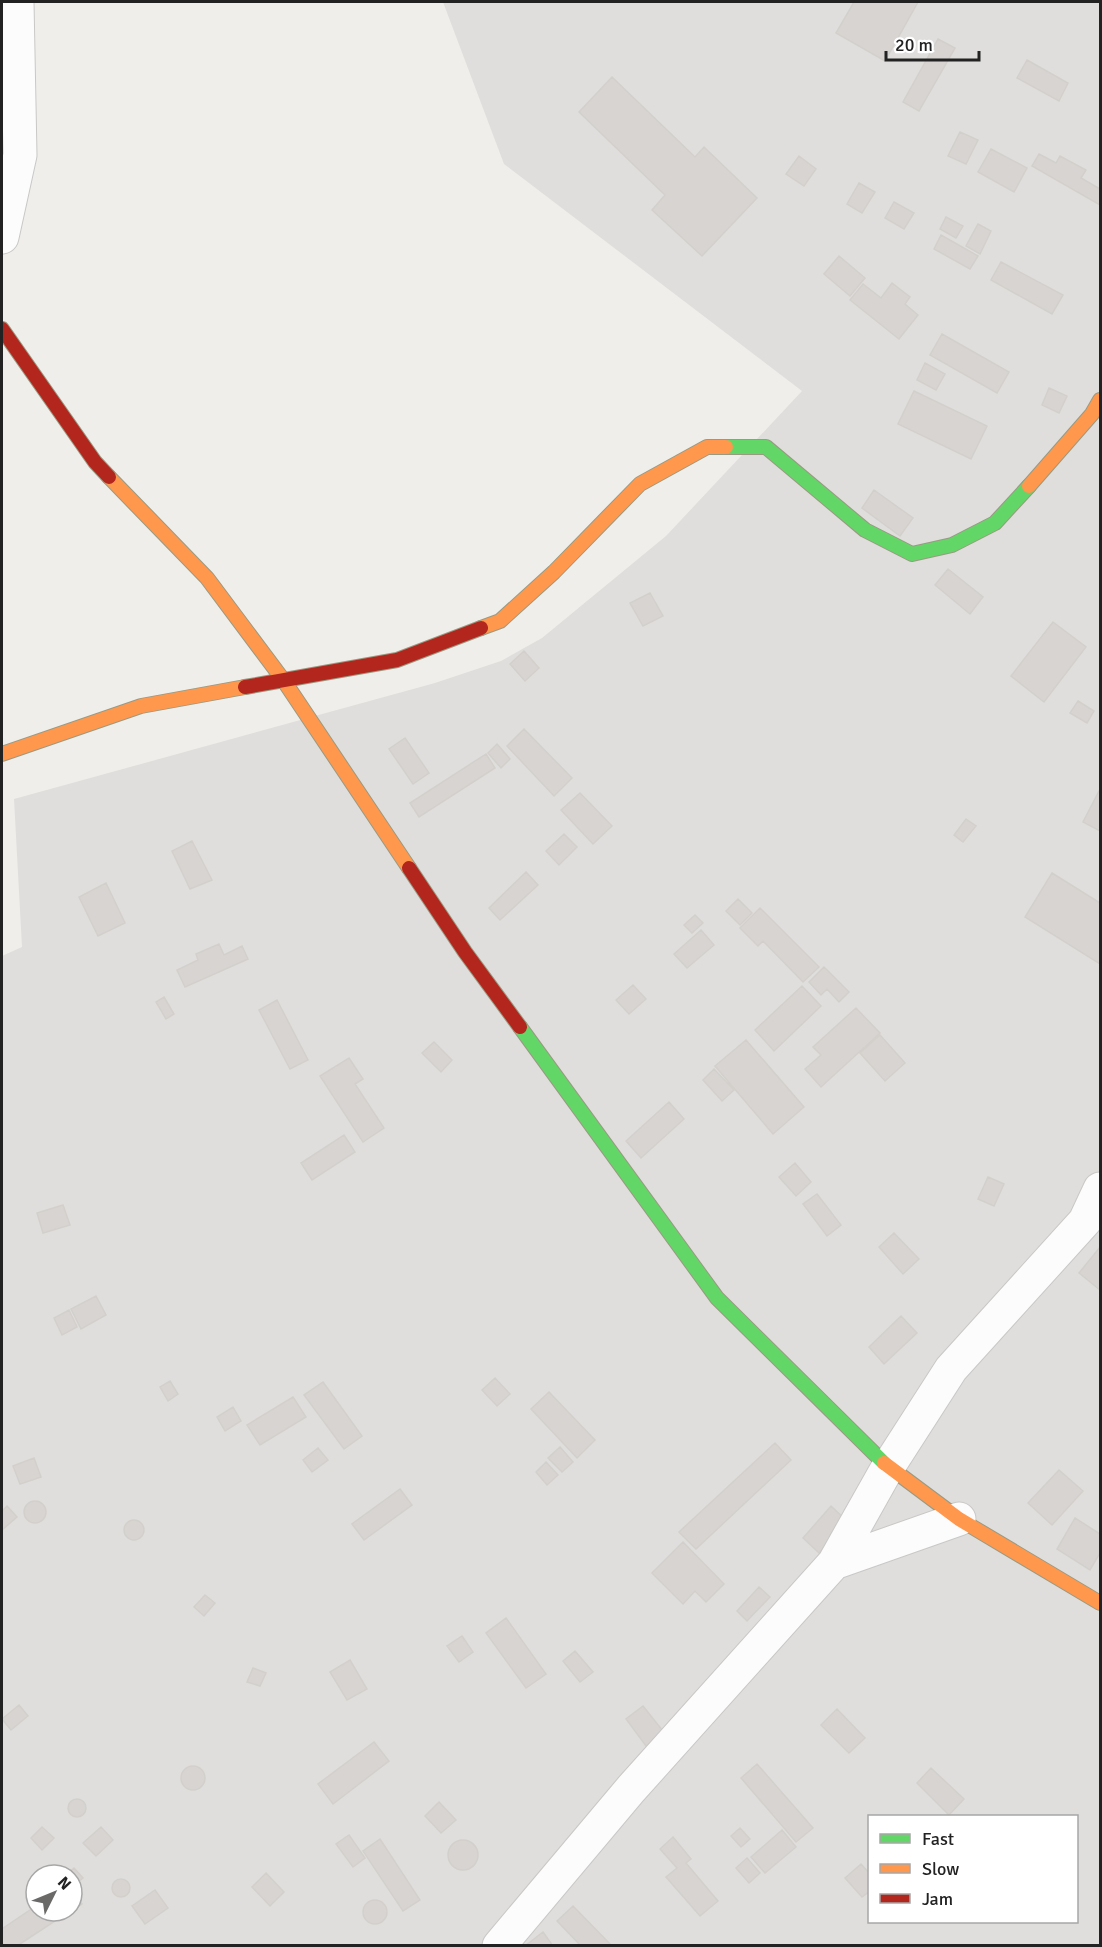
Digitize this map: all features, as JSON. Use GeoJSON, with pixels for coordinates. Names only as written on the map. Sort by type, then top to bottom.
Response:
{"type":"FeatureCollection","features":[{"type":"Feature","properties":{"kind":"street"},"geometry":{"type":"LineString","coordinates":[[2,237],[20,155],[17,2]]}},
{"type":"Feature","properties":{"kind":"street"},"geometry":{"type":"LineString","coordinates":[[2,329],[95,462],[207,578],[284,681],[465,952],[717,1298],[888,1467],[960,1519],[1101,1603]]}},
{"type":"Feature","properties":{"kind":"street"},"geometry":{"type":"LineString","coordinates":[[2,754],[141,706],[397,660],[500,621],[554,572],[640,484],[707,447],[766,447],[865,530],[912,555],[952,545],[995,523],[1092,414],[1101,400]]}},
{"type":"Feature","properties":{"kind":"street"},"geometry":{"type":"LineString","coordinates":[[499,1946],[630,1789],[834,1563],[888,1467],[951,1369],[1085,1221],[1101,1188]]}},
{"type":"Feature","properties":{"kind":"street"},"geometry":{"type":"LineString","coordinates":[[834,1563],[960,1519]]}},
{"type":"Feature","properties":{"kind":"shaded area"},"geometry":{"type":"Polygon","coordinates":[[[443,2],[1100,2],[1100,1945],[2,1945],[2,956],[22,947],[14,799],[435,683],[501,661],[542,638],[666,536],[802,391],[504,164],[443,2]]]}},
{"type":"Feature","properties":{"kind":"building"},"geometry":{"type":"Polygon","coordinates":[[[854,2],[918,2],[885,61],[836,33],[854,2]]]}},
{"type":"Feature","properties":{"kind":"building"},"geometry":{"type":"Polygon","coordinates":[[[938,39],[955,48],[919,111],[903,102],[938,39]]]}},
{"type":"Feature","properties":{"kind":"building"},"geometry":{"type":"Polygon","coordinates":[[[1027,60],[1068,83],[1059,101],[1017,78],[1027,60]]]}},
{"type":"Feature","properties":{"kind":"building"},"geometry":{"type":"Polygon","coordinates":[[[612,77],[695,157],[704,147],[757,198],[702,256],[652,210],[665,195],[579,112],[612,77]]]}},
{"type":"Feature","properties":{"kind":"building"},"geometry":{"type":"Polygon","coordinates":[[[960,132],[978,140],[966,164],[948,156],[960,132]]]}},
{"type":"Feature","properties":{"kind":"building"},"geometry":{"type":"Polygon","coordinates":[[[991,149],[1027,168],[1014,192],[978,172],[991,149]]]}},
{"type":"Feature","properties":{"kind":"building"},"geometry":{"type":"Polygon","coordinates":[[[1039,154],[1056,163],[1060,156],[1086,170],[1081,178],[1100,189],[1100,205],[1032,166],[1039,154]]]}},
{"type":"Feature","properties":{"kind":"building"},"geometry":{"type":"Polygon","coordinates":[[[799,156],[816,169],[804,186],[786,174],[799,156]]]}},
{"type":"Feature","properties":{"kind":"building"},"geometry":{"type":"Polygon","coordinates":[[[859,183],[875,192],[862,213],[847,204],[859,183]]]}},
{"type":"Feature","properties":{"kind":"building"},"geometry":{"type":"Polygon","coordinates":[[[894,202],[914,213],[904,229],[885,218],[894,202]]]}},
{"type":"Feature","properties":{"kind":"building"},"geometry":{"type":"Polygon","coordinates":[[[946,217],[963,226],[956,238],[940,229],[946,217]]]}},
{"type":"Feature","properties":{"kind":"building"},"geometry":{"type":"Polygon","coordinates":[[[978,224],[991,231],[980,254],[966,246],[978,224]]]}},
{"type":"Feature","properties":{"kind":"building"},"geometry":{"type":"Polygon","coordinates":[[[941,235],[978,256],[970,269],[934,249],[941,235]]]}},
{"type":"Feature","properties":{"kind":"building"},"geometry":{"type":"Polygon","coordinates":[[[839,256],[865,278],[850,296],[824,274],[839,256]]]}},
{"type":"Feature","properties":{"kind":"building"},"geometry":{"type":"Polygon","coordinates":[[[1001,262],[1063,295],[1052,314],[991,280],[1001,262]]]}},
{"type":"Feature","properties":{"kind":"building"},"geometry":{"type":"Polygon","coordinates":[[[892,283],[910,297],[905,304],[918,315],[899,339],[850,300],[863,284],[881,298],[892,283]]]}},
{"type":"Feature","properties":{"kind":"building"},"geometry":{"type":"Polygon","coordinates":[[[942,334],[1009,372],[997,393],[930,355],[942,334]]]}},
{"type":"Feature","properties":{"kind":"building"},"geometry":{"type":"Polygon","coordinates":[[[925,363],[945,374],[936,390],[917,380],[925,363]]]}},
{"type":"Feature","properties":{"kind":"building"},"geometry":{"type":"Polygon","coordinates":[[[1049,388],[1067,396],[1059,413],[1042,405],[1049,388]]]}},
{"type":"Feature","properties":{"kind":"building"},"geometry":{"type":"Polygon","coordinates":[[[914,391],[987,426],[971,459],[898,424],[914,391]]]}},
{"type":"Feature","properties":{"kind":"building"},"geometry":{"type":"Polygon","coordinates":[[[874,490],[913,518],[900,536],[862,508],[874,490]]]}},
{"type":"Feature","properties":{"kind":"building"},"geometry":{"type":"Polygon","coordinates":[[[948,569],[983,597],[970,614],[935,585],[948,569]]]}},
{"type":"Feature","properties":{"kind":"building"},"geometry":{"type":"Polygon","coordinates":[[[650,593],[663,616],[643,626],[630,603],[650,593]]]}},
{"type":"Feature","properties":{"kind":"building"},"geometry":{"type":"Polygon","coordinates":[[[1053,622],[1086,647],[1044,702],[1011,676],[1053,622]]]}},
{"type":"Feature","properties":{"kind":"building"},"geometry":{"type":"Polygon","coordinates":[[[524,651],[539,668],[525,681],[510,664],[524,651]]]}},
{"type":"Feature","properties":{"kind":"building"},"geometry":{"type":"Polygon","coordinates":[[[1078,701],[1094,711],[1087,723],[1070,713],[1078,701]]]}},
{"type":"Feature","properties":{"kind":"building"},"geometry":{"type":"Polygon","coordinates":[[[524,729],[572,778],[554,796],[507,746],[524,729]]]}},
{"type":"Feature","properties":{"kind":"building"},"geometry":{"type":"Polygon","coordinates":[[[405,738],[429,773],[413,784],[389,749],[405,738]]]}},
{"type":"Feature","properties":{"kind":"building"},"geometry":{"type":"Polygon","coordinates":[[[497,744],[510,759],[501,768],[488,753],[497,744]]]}},
{"type":"Feature","properties":{"kind":"building"},"geometry":{"type":"Polygon","coordinates":[[[486,754],[495,768],[419,817],[410,803],[486,754]]]}},
{"type":"Feature","properties":{"kind":"building"},"geometry":{"type":"Polygon","coordinates":[[[1100,789],[1100,831],[1083,822],[1100,789]]]}},
{"type":"Feature","properties":{"kind":"building"},"geometry":{"type":"Polygon","coordinates":[[[580,793],[612,826],[593,844],[561,810],[580,793]]]}},
{"type":"Feature","properties":{"kind":"building"},"geometry":{"type":"Polygon","coordinates":[[[966,819],[976,826],[963,842],[954,835],[966,819]]]}},
{"type":"Feature","properties":{"kind":"building"},"geometry":{"type":"Polygon","coordinates":[[[564,834],[577,847],[559,865],[546,851],[564,834]]]}},
{"type":"Feature","properties":{"kind":"building"},"geometry":{"type":"Polygon","coordinates":[[[192,841],[212,880],[190,889],[172,851],[192,841]]]}},
{"type":"Feature","properties":{"kind":"building"},"geometry":{"type":"Polygon","coordinates":[[[526,872],[538,885],[500,920],[489,908],[526,872]]]}},
{"type":"Feature","properties":{"kind":"building"},"geometry":{"type":"Polygon","coordinates":[[[1052,873],[1100,903],[1100,964],[1025,917],[1052,873]]]}},
{"type":"Feature","properties":{"kind":"building"},"geometry":{"type":"Polygon","coordinates":[[[106,883],[125,923],[98,936],[79,897],[106,883]]]}},
{"type":"Feature","properties":{"kind":"building"},"geometry":{"type":"Polygon","coordinates":[[[738,899],[752,913],[740,925],[726,911],[738,899]]]}},
{"type":"Feature","properties":{"kind":"building"},"geometry":{"type":"Polygon","coordinates":[[[760,908],[819,967],[803,982],[763,941],[758,946],[740,928],[760,908]]]}},
{"type":"Feature","properties":{"kind":"building"},"geometry":{"type":"Polygon","coordinates":[[[695,915],[703,923],[692,933],[684,925],[695,915]]]}},
{"type":"Feature","properties":{"kind":"building"},"geometry":{"type":"Polygon","coordinates":[[[701,930],[714,945],[687,968],[674,954],[701,930]]]}},
{"type":"Feature","properties":{"kind":"building"},"geometry":{"type":"Polygon","coordinates":[[[219,944],[224,955],[242,946],[248,959],[185,987],[177,970],[198,960],[196,954],[219,944]]]}},
{"type":"Feature","properties":{"kind":"building"},"geometry":{"type":"Polygon","coordinates":[[[824,967],[849,992],[839,1002],[827,989],[821,995],[809,982],[824,967]]]}},
{"type":"Feature","properties":{"kind":"building"},"geometry":{"type":"Polygon","coordinates":[[[633,985],[646,999],[629,1014],[616,1000],[633,985]]]}},
{"type":"Feature","properties":{"kind":"building"},"geometry":{"type":"Polygon","coordinates":[[[802,986],[821,1006],[774,1051],[755,1030],[802,986]]]}},
{"type":"Feature","properties":{"kind":"building"},"geometry":{"type":"Polygon","coordinates":[[[164,997],[174,1014],[166,1019],[156,1002],[164,997]]]}},
{"type":"Feature","properties":{"kind":"building"},"geometry":{"type":"Polygon","coordinates":[[[277,1000],[308,1060],[290,1069],[259,1010],[277,1000]]]}},
{"type":"Feature","properties":{"kind":"building"},"geometry":{"type":"Polygon","coordinates":[[[856,1008],[880,1033],[821,1087],[805,1069],[821,1055],[813,1047],[856,1008]]]}},
{"type":"Feature","properties":{"kind":"building"},"geometry":{"type":"Polygon","coordinates":[[[880,1035],[905,1063],[885,1081],[860,1053],[880,1035]]]}},
{"type":"Feature","properties":{"kind":"building"},"geometry":{"type":"Polygon","coordinates":[[[746,1040],[804,1107],[773,1134],[715,1066],[746,1040]]]}},
{"type":"Feature","properties":{"kind":"building"},"geometry":{"type":"Polygon","coordinates":[[[434,1042],[452,1060],[441,1072],[422,1053],[434,1042]]]}},
{"type":"Feature","properties":{"kind":"building"},"geometry":{"type":"Polygon","coordinates":[[[349,1058],[363,1079],[355,1084],[384,1128],[363,1142],[320,1076],[349,1058]]]}},
{"type":"Feature","properties":{"kind":"building"},"geometry":{"type":"Polygon","coordinates":[[[714,1069],[734,1090],[722,1101],[703,1080],[714,1069]]]}},
{"type":"Feature","properties":{"kind":"building"},"geometry":{"type":"Polygon","coordinates":[[[669,1102],[684,1119],[641,1158],[626,1141],[669,1102]]]}},
{"type":"Feature","properties":{"kind":"building"},"geometry":{"type":"Polygon","coordinates":[[[344,1135],[355,1152],[312,1180],[301,1163],[344,1135]]]}},
{"type":"Feature","properties":{"kind":"building"},"geometry":{"type":"Polygon","coordinates":[[[795,1163],[811,1182],[796,1196],[779,1177],[795,1163]]]}},
{"type":"Feature","properties":{"kind":"building"},"geometry":{"type":"Polygon","coordinates":[[[988,1177],[1004,1184],[994,1206],[978,1199],[988,1177]]]}},
{"type":"Feature","properties":{"kind":"building"},"geometry":{"type":"Polygon","coordinates":[[[817,1194],[841,1225],[827,1236],[803,1204],[817,1194]]]}},
{"type":"Feature","properties":{"kind":"building"},"geometry":{"type":"Polygon","coordinates":[[[63,1205],[70,1225],[43,1233],[37,1213],[63,1205]]]}},
{"type":"Feature","properties":{"kind":"building"},"geometry":{"type":"Polygon","coordinates":[[[894,1233],[919,1259],[903,1274],[879,1247],[894,1233]]]}},
{"type":"Feature","properties":{"kind":"building"},"geometry":{"type":"Polygon","coordinates":[[[1100,1247],[1100,1290],[1079,1273],[1100,1247]]]}},
{"type":"Feature","properties":{"kind":"building"},"geometry":{"type":"Polygon","coordinates":[[[96,1296],[106,1315],[81,1329],[71,1309],[96,1296]]]}},
{"type":"Feature","properties":{"kind":"building"},"geometry":{"type":"Polygon","coordinates":[[[69,1310],[77,1327],[62,1335],[54,1318],[69,1310]]]}},
{"type":"Feature","properties":{"kind":"building"},"geometry":{"type":"Polygon","coordinates":[[[901,1316],[917,1333],[884,1364],[869,1347],[901,1316]]]}},
{"type":"Feature","properties":{"kind":"building"},"geometry":{"type":"Polygon","coordinates":[[[495,1378],[510,1394],[497,1406],[482,1390],[495,1378]]]}},
{"type":"Feature","properties":{"kind":"building"},"geometry":{"type":"Polygon","coordinates":[[[170,1381],[178,1394],[168,1401],[160,1387],[170,1381]]]}},
{"type":"Feature","properties":{"kind":"building"},"geometry":{"type":"Polygon","coordinates":[[[323,1382],[362,1436],[344,1449],[304,1395],[323,1382]]]}},
{"type":"Feature","properties":{"kind":"building"},"geometry":{"type":"Polygon","coordinates":[[[549,1392],[595,1440],[577,1458],[531,1409],[549,1392]]]}},
{"type":"Feature","properties":{"kind":"building"},"geometry":{"type":"Polygon","coordinates":[[[293,1397],[306,1417],[260,1445],[247,1425],[293,1397]]]}},
{"type":"Feature","properties":{"kind":"building"},"geometry":{"type":"Polygon","coordinates":[[[233,1407],[241,1421],[225,1431],[217,1417],[233,1407]]]}},
{"type":"Feature","properties":{"kind":"building"},"geometry":{"type":"Polygon","coordinates":[[[775,1443],[791,1460],[696,1549],[679,1532],[775,1443]]]}},
{"type":"Feature","properties":{"kind":"building"},"geometry":{"type":"Polygon","coordinates":[[[560,1447],[573,1462],[562,1472],[548,1458],[560,1447]]]}},
{"type":"Feature","properties":{"kind":"building"},"geometry":{"type":"Polygon","coordinates":[[[318,1448],[328,1460],[312,1472],[303,1460],[318,1448]]]}},
{"type":"Feature","properties":{"kind":"building"},"geometry":{"type":"Polygon","coordinates":[[[34,1458],[41,1477],[20,1484],[13,1466],[34,1458]]]}},
{"type":"Feature","properties":{"kind":"building"},"geometry":{"type":"Polygon","coordinates":[[[546,1462],[558,1475],[547,1485],[536,1472],[546,1462]]]}},
{"type":"Feature","properties":{"kind":"building"},"geometry":{"type":"Polygon","coordinates":[[[1059,1470],[1083,1491],[1052,1525],[1028,1503],[1059,1470]]]}},
{"type":"Feature","properties":{"kind":"building"},"geometry":{"type":"Polygon","coordinates":[[[400,1489],[412,1505],[364,1540],[352,1524],[400,1489]]]}},
{"type":"Feature","properties":{"kind":"building"},"geometry":{"type":"Polygon","coordinates":[[[31,1501],[39,1501],[46,1508],[46,1516],[39,1523],[31,1523],[24,1516],[24,1508],[31,1501]]]}},
{"type":"Feature","properties":{"kind":"building"},"geometry":{"type":"Polygon","coordinates":[[[7,1506],[17,1517],[2,1530],[2,1511],[7,1506]]]}},
{"type":"Feature","properties":{"kind":"building"},"geometry":{"type":"Polygon","coordinates":[[[831,1506],[847,1521],[819,1553],[803,1538],[831,1506]]]}},
{"type":"Feature","properties":{"kind":"building"},"geometry":{"type":"Polygon","coordinates":[[[1075,1518],[1100,1534],[1100,1553],[1090,1570],[1057,1549],[1075,1518]]]}},
{"type":"Feature","properties":{"kind":"building"},"geometry":{"type":"Polygon","coordinates":[[[134,1520],[141,1523],[144,1530],[141,1537],[134,1540],[127,1537],[124,1530],[127,1523],[134,1520]]]}},
{"type":"Feature","properties":{"kind":"building"},"geometry":{"type":"Polygon","coordinates":[[[683,1542],[724,1584],[706,1602],[695,1591],[683,1604],[652,1573],[683,1542]]]}},
{"type":"Feature","properties":{"kind":"building"},"geometry":{"type":"Polygon","coordinates":[[[759,1587],[770,1597],[747,1621],[737,1611],[759,1587]]]}},
{"type":"Feature","properties":{"kind":"building"},"geometry":{"type":"Polygon","coordinates":[[[205,1595],[215,1603],[204,1616],[194,1607],[205,1595]]]}},
{"type":"Feature","properties":{"kind":"building"},"geometry":{"type":"Polygon","coordinates":[[[506,1618],[546,1674],[526,1688],[486,1633],[506,1618]]]}},
{"type":"Feature","properties":{"kind":"building"},"geometry":{"type":"Polygon","coordinates":[[[462,1636],[473,1652],[459,1662],[447,1646],[462,1636]]]}},
{"type":"Feature","properties":{"kind":"building"},"geometry":{"type":"Polygon","coordinates":[[[575,1651],[593,1672],[580,1682],[563,1661],[575,1651]]]}},
{"type":"Feature","properties":{"kind":"building"},"geometry":{"type":"Polygon","coordinates":[[[350,1660],[367,1689],[347,1700],[330,1672],[350,1660]]]}},
{"type":"Feature","properties":{"kind":"building"},"geometry":{"type":"Polygon","coordinates":[[[253,1668],[266,1673],[260,1686],[247,1682],[253,1668]]]}},
{"type":"Feature","properties":{"kind":"building"},"geometry":{"type":"Polygon","coordinates":[[[19,1705],[28,1716],[11,1730],[2,1719],[19,1705]]]}},
{"type":"Feature","properties":{"kind":"building"},"geometry":{"type":"Polygon","coordinates":[[[643,1706],[667,1736],[649,1750],[626,1719],[643,1706]]]}},
{"type":"Feature","properties":{"kind":"building"},"geometry":{"type":"Polygon","coordinates":[[[837,1709],[865,1738],[849,1753],[821,1725],[837,1709]]]}},
{"type":"Feature","properties":{"kind":"building"},"geometry":{"type":"Polygon","coordinates":[[[374,1742],[389,1761],[333,1804],[318,1784],[374,1742]]]}},
{"type":"Feature","properties":{"kind":"building"},"geometry":{"type":"Polygon","coordinates":[[[757,1764],[813,1828],[796,1842],[741,1778],[757,1764]]]}},
{"type":"Feature","properties":{"kind":"building"},"geometry":{"type":"Polygon","coordinates":[[[193,1766],[202,1769],[205,1778],[202,1787],[193,1790],[184,1787],[181,1778],[184,1769],[193,1766]]]}},
{"type":"Feature","properties":{"kind":"building"},"geometry":{"type":"Polygon","coordinates":[[[931,1768],[964,1799],[949,1815],[917,1783],[931,1768]]]}},
{"type":"Feature","properties":{"kind":"building"},"geometry":{"type":"Polygon","coordinates":[[[77,1799],[83,1802],[86,1808],[83,1814],[77,1817],[71,1814],[68,1808],[71,1802],[77,1799]]]}},
{"type":"Feature","properties":{"kind":"building"},"geometry":{"type":"Polygon","coordinates":[[[439,1802],[456,1820],[441,1833],[425,1816],[439,1802]]]}},
{"type":"Feature","properties":{"kind":"building"},"geometry":{"type":"Polygon","coordinates":[[[42,1827],[54,1838],[42,1850],[31,1838],[42,1827]]]}},
{"type":"Feature","properties":{"kind":"building"},"geometry":{"type":"Polygon","coordinates":[[[101,1827],[113,1840],[96,1856],[83,1843],[101,1827]]]}},
{"type":"Feature","properties":{"kind":"building"},"geometry":{"type":"Polygon","coordinates":[[[740,1828],[750,1839],[741,1847],[731,1836],[740,1828]]]}},
{"type":"Feature","properties":{"kind":"building"},"geometry":{"type":"Polygon","coordinates":[[[782,1830],[796,1847],[765,1873],[751,1857],[782,1830]]]}},
{"type":"Feature","properties":{"kind":"building"},"geometry":{"type":"Polygon","coordinates":[[[349,1835],[365,1858],[353,1867],[336,1844],[349,1835]]]}},
{"type":"Feature","properties":{"kind":"building"},"geometry":{"type":"Polygon","coordinates":[[[673,1837],[691,1859],[686,1863],[718,1901],[700,1916],[666,1877],[677,1868],[660,1849],[673,1837]]]}},
{"type":"Feature","properties":{"kind":"building"},"geometry":{"type":"Polygon","coordinates":[[[380,1839],[420,1900],[403,1911],[363,1851],[380,1839]]]}},
{"type":"Feature","properties":{"kind":"building"},"geometry":{"type":"Polygon","coordinates":[[[463,1840],[473,1845],[478,1855],[473,1865],[463,1870],[453,1865],[448,1855],[453,1845],[463,1840]]]}},
{"type":"Feature","properties":{"kind":"building"},"geometry":{"type":"Polygon","coordinates":[[[747,1858],[760,1873],[749,1883],[736,1868],[747,1858]]]}},
{"type":"Feature","properties":{"kind":"building"},"geometry":{"type":"Polygon","coordinates":[[[861,1864],[868,1872],[868,1892],[862,1897],[845,1878],[861,1864]]]}},
{"type":"Feature","properties":{"kind":"building"},"geometry":{"type":"Polygon","coordinates":[[[266,1873],[284,1892],[270,1906],[252,1887],[266,1873]]]}},
{"type":"Feature","properties":{"kind":"building"},"geometry":{"type":"Polygon","coordinates":[[[121,1879],[127,1882],[130,1888],[127,1894],[121,1897],[115,1894],[112,1888],[115,1882],[121,1879]]]}},
{"type":"Feature","properties":{"kind":"building"},"geometry":{"type":"Polygon","coordinates":[[[155,1890],[168,1908],[145,1924],[132,1906],[155,1890]]]}},
{"type":"Feature","properties":{"kind":"building"},"geometry":{"type":"Polygon","coordinates":[[[375,1900],[380,1901],[386,1907],[386,1917],[380,1923],[375,1924],[370,1923],[364,1917],[363,1912],[364,1907],[370,1901],[375,1900]]]}},
{"type":"Feature","properties":{"kind":"building"},"geometry":{"type":"Polygon","coordinates":[[[573,1906],[612,1946],[581,1946],[557,1921],[573,1906]]]}},
{"type":"Feature","properties":{"kind":"building"},"geometry":{"type":"Polygon","coordinates":[[[24,1914],[24,1923],[52,1923],[17,1946],[4,1946],[2,1929],[24,1914]]]}},
{"type":"Feature","properties":{"kind":"building"},"geometry":{"type":"Polygon","coordinates":[[[543,1932],[553,1946],[525,1946],[543,1932]]]}},
{"type":"Feature","properties":{"kind":"traffic: fast"},"geometry":{"type":"LineString","coordinates":[[726,447],[766,447],[865,530],[912,554],[952,545],[995,523],[1029,486]]}},
{"type":"Feature","properties":{"kind":"traffic: fast"},"geometry":{"type":"LineString","coordinates":[[520,1027],[717,1298],[884,1463]]}},
{"type":"Feature","properties":{"kind":"traffic: slow"},"geometry":{"type":"LineString","coordinates":[[1029,486],[1092,414],[1100,400]]}},
{"type":"Feature","properties":{"kind":"traffic: slow"},"geometry":{"type":"LineString","coordinates":[[481,628],[500,621],[554,572],[640,484],[707,447],[726,447]]}},
{"type":"Feature","properties":{"kind":"traffic: slow"},"geometry":{"type":"LineString","coordinates":[[109,477],[207,578],[284,681],[409,868]]}},
{"type":"Feature","properties":{"kind":"traffic: slow"},"geometry":{"type":"LineString","coordinates":[[2,754],[141,706],[245,687]]}},
{"type":"Feature","properties":{"kind":"traffic: slow"},"geometry":{"type":"LineString","coordinates":[[884,1463],[959,1519],[1100,1603]]}},
{"type":"Feature","properties":{"kind":"traffic: jam"},"geometry":{"type":"LineString","coordinates":[[2,329],[95,462],[109,477]]}},
{"type":"Feature","properties":{"kind":"traffic: jam"},"geometry":{"type":"LineString","coordinates":[[245,687],[397,660],[481,628]]}},
{"type":"Feature","properties":{"kind":"traffic: jam"},"geometry":{"type":"LineString","coordinates":[[409,868],[465,952],[520,1027]]}}]}
